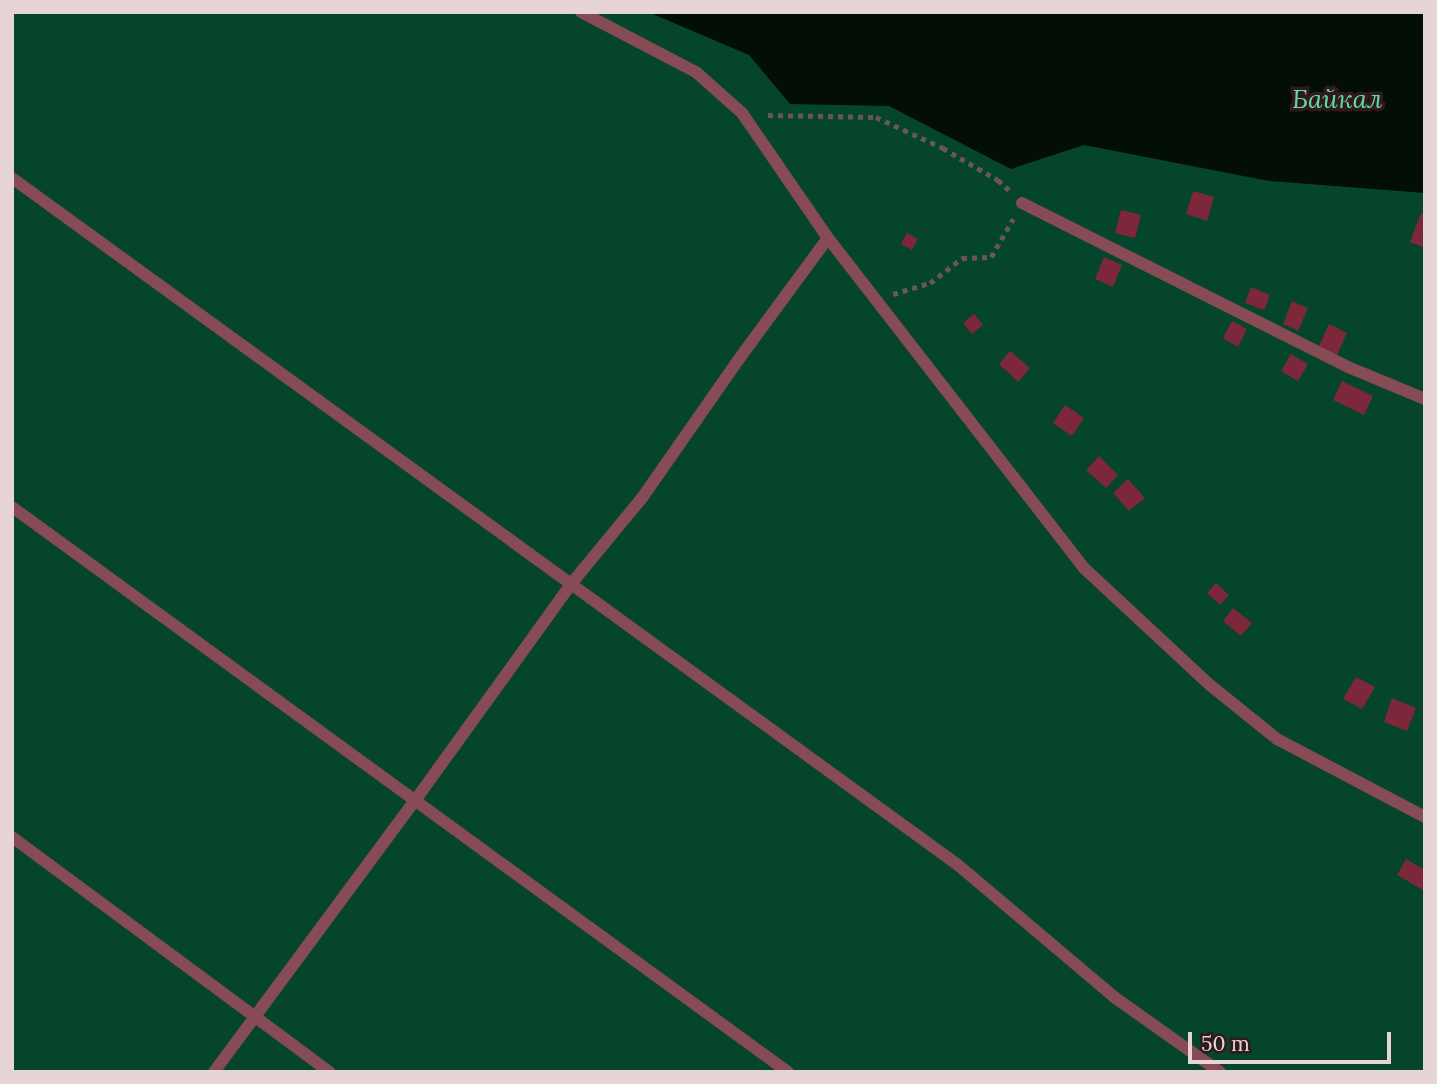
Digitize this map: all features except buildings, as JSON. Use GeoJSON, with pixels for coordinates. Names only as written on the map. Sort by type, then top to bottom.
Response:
{"type":"FeatureCollection","features":[{"type":"Feature","properties":{"kind":"lane"},"geometry":{"type":"LineString","coordinates":[[581,12],[696,72],[742,113],[828,238],[1084,568],[1210,685],[1277,739],[1425,817]]}},
{"type":"Feature","properties":{"kind":"lane"},"geometry":{"type":"LineString","coordinates":[[12,178],[958,865],[1114,997],[1220,1072]]}},
{"type":"Feature","properties":{"kind":"lane"},"geometry":{"type":"LineString","coordinates":[[1023,203],[1348,367],[1425,399]]}},
{"type":"Feature","properties":{"kind":"lane"},"geometry":{"type":"LineString","coordinates":[[214,1072],[571,584],[642,498],[828,238]]}},
{"type":"Feature","properties":{"kind":"lane"},"geometry":{"type":"LineString","coordinates":[[12,507],[788,1072]]}},
{"type":"Feature","properties":{"kind":"lane"},"geometry":{"type":"LineString","coordinates":[[12,837],[330,1072]]}},
{"type":"Feature","properties":{"kind":"path"},"geometry":{"type":"LineString","coordinates":[[742,113],[876,117],[943,148],[998,180],[1023,203],[990,257],[962,258],[930,283],[875,298]]}},
{"type":"Feature","properties":{"kind":"green space"},"geometry":{"type":"Polygon","coordinates":[[[12,12],[1425,12],[1425,1072],[12,1072],[12,12]]]}},
{"type":"Feature","properties":{"kind":"water","name":"Байкал"},"geometry":{"type":"Polygon","coordinates":[[[648,12],[1425,12],[1425,193],[1269,181],[1084,145],[1011,169],[889,106],[790,104],[749,55],[648,12]]]}}]}
